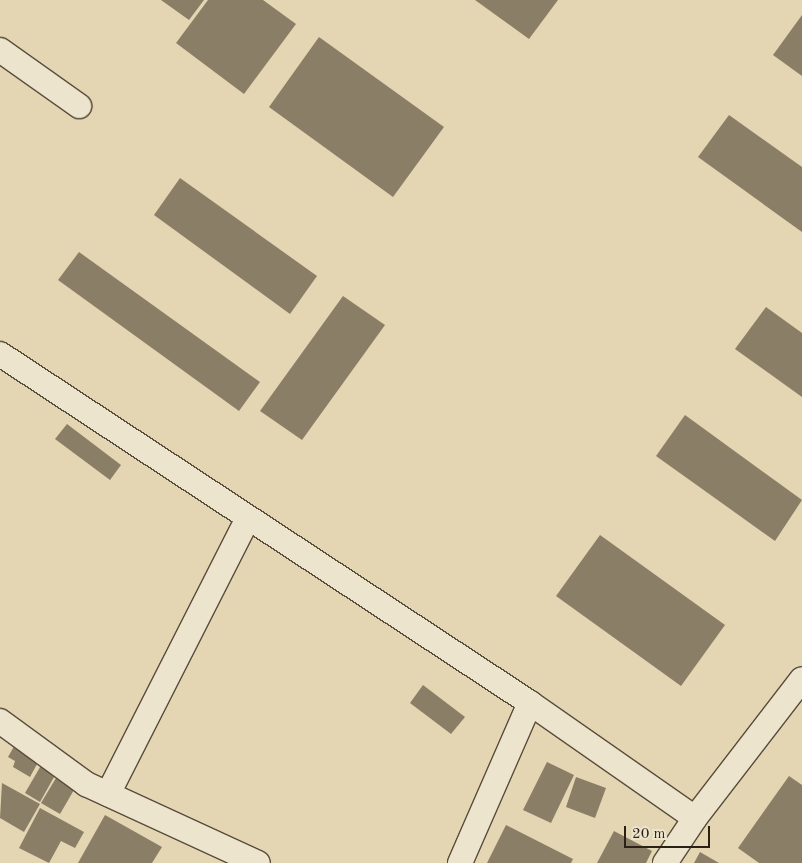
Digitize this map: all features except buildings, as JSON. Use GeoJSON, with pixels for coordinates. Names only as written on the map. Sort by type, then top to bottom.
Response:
{"type":"FeatureCollection","features":[{"type":"Feature","properties":{"kind":"street"},"geometry":{"type":"LineString","coordinates":[[0,50],[79,106]]}},
{"type":"Feature","properties":{"kind":"street"},"geometry":{"type":"LineString","coordinates":[[0,354],[248,520],[530,703],[695,818]]}},
{"type":"Feature","properties":{"kind":"street"},"geometry":{"type":"LineString","coordinates":[[108,794],[248,520]]}},
{"type":"Feature","properties":{"kind":"street"},"geometry":{"type":"LineString","coordinates":[[665,863],[695,818],[802,679]]}},
{"type":"Feature","properties":{"kind":"street"},"geometry":{"type":"LineString","coordinates":[[460,863],[530,703]]}},
{"type":"Feature","properties":{"kind":"street"},"geometry":{"type":"LineString","coordinates":[[0,721],[86,784],[230,858],[258,863]]}}]}
